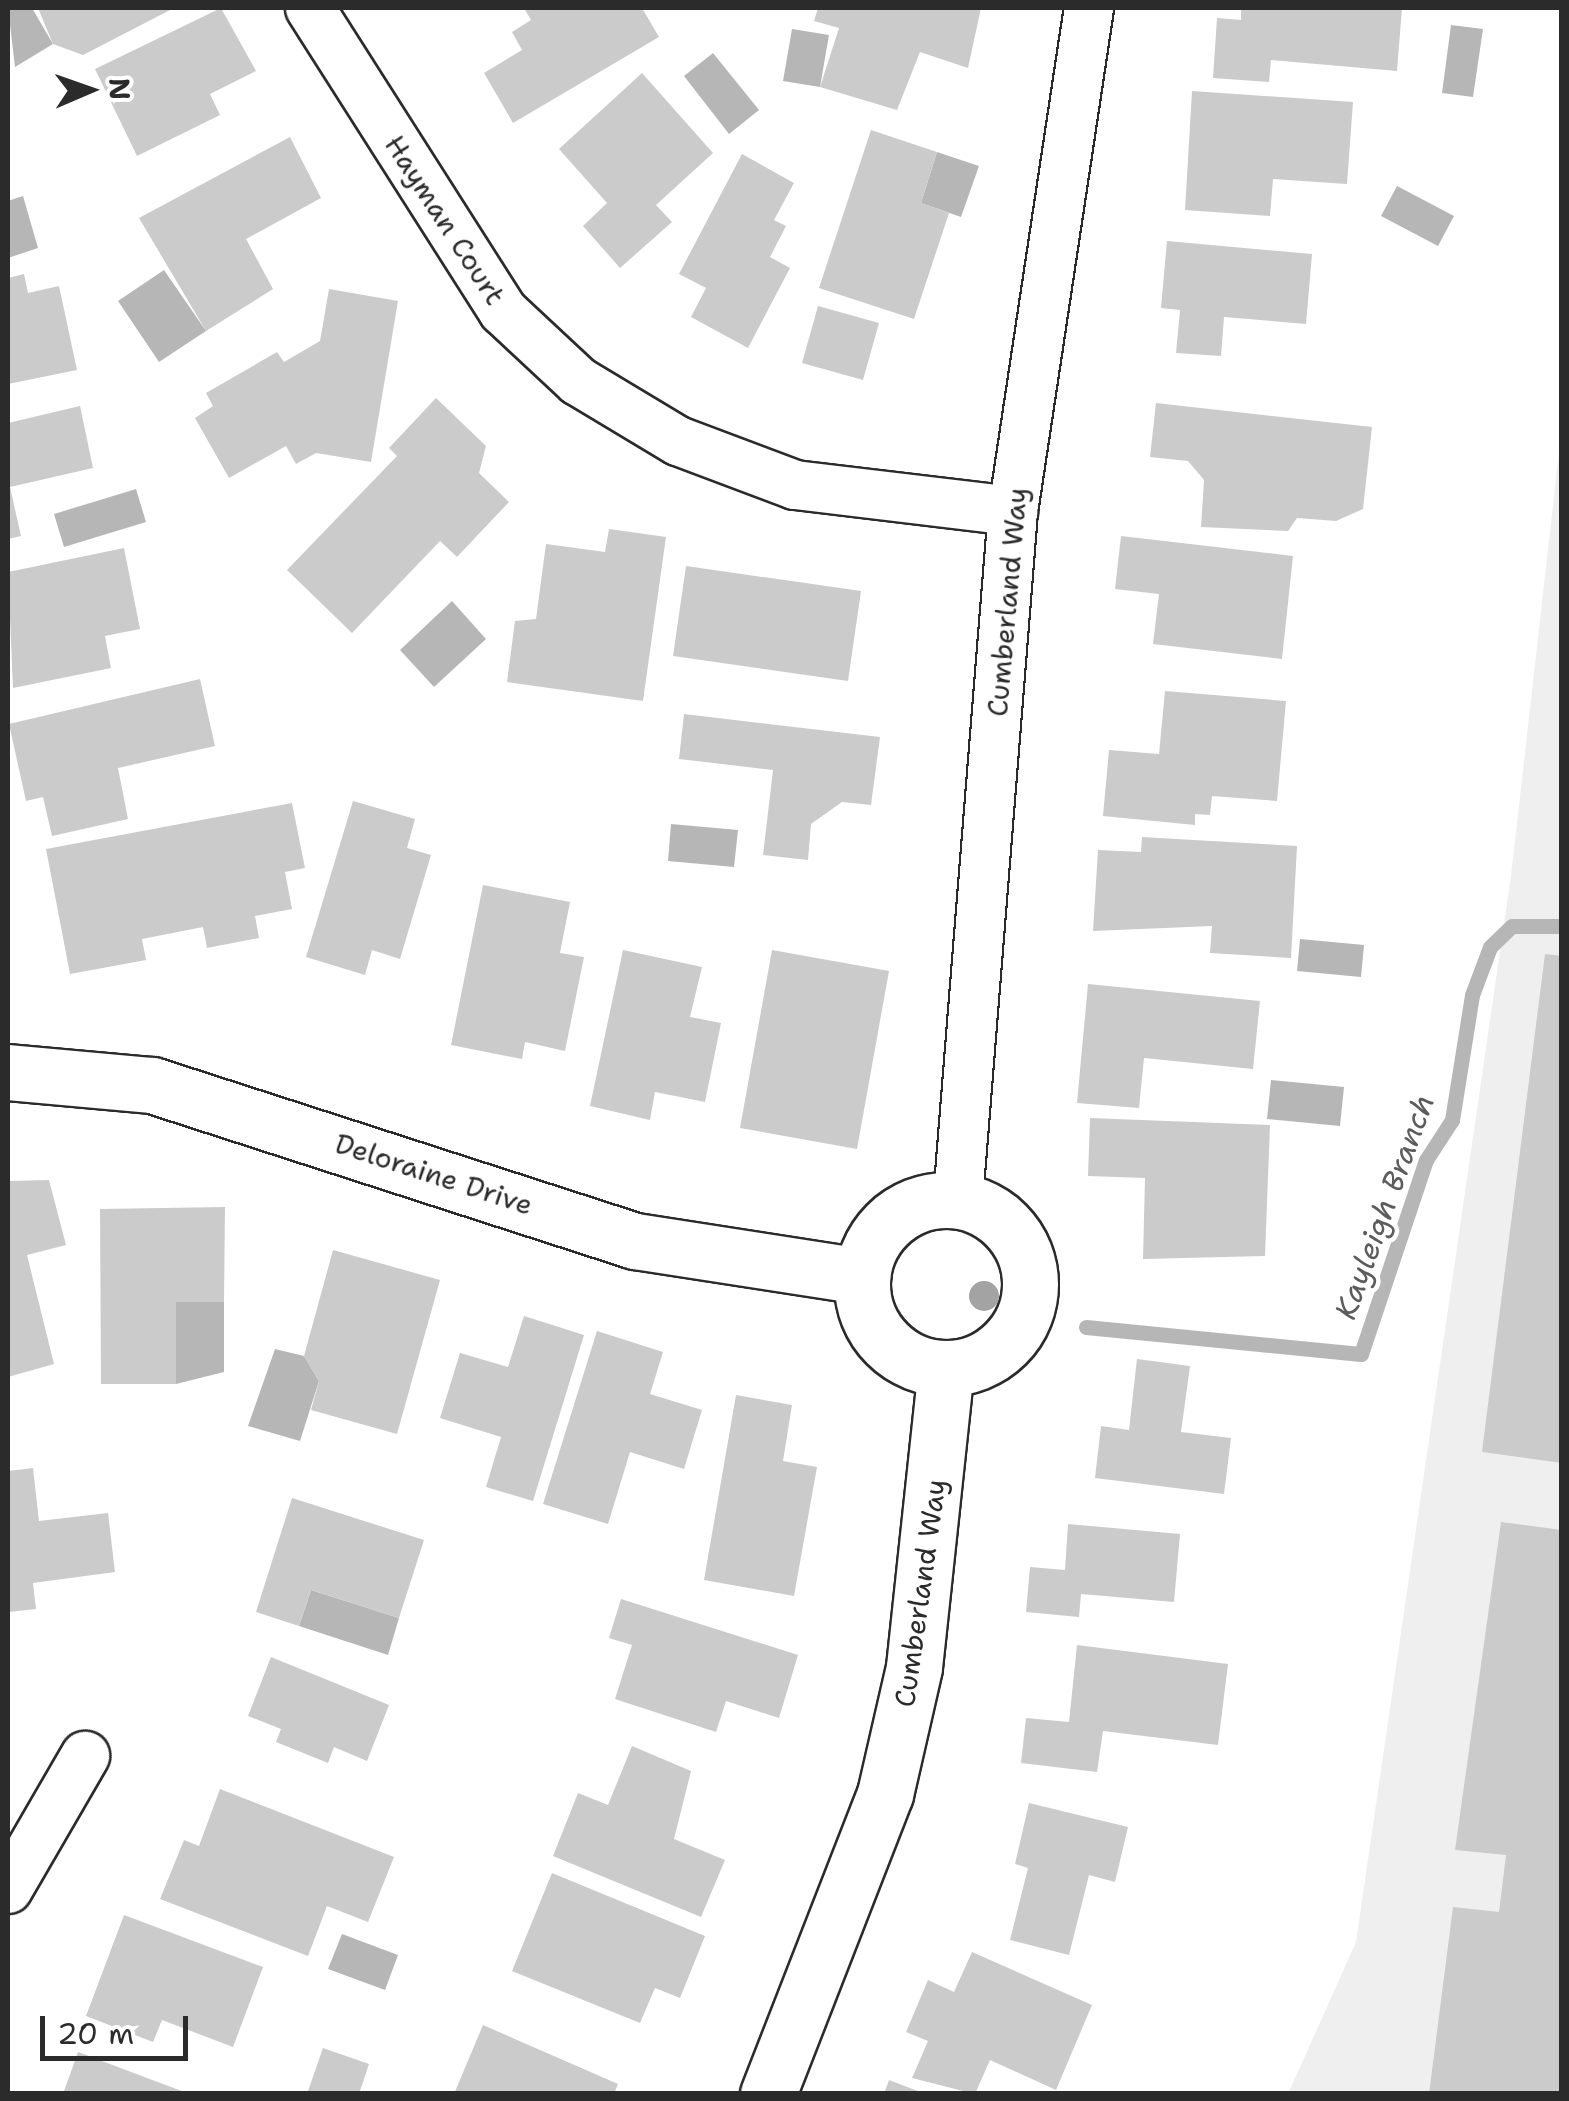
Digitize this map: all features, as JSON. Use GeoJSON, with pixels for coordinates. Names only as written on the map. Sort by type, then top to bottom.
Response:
{"type":"FeatureCollection","features":[{"type":"Feature","properties":{"kind":"street","name":"Hayman Court"},"geometry":{"type":"LineString","coordinates":[[310,8],[503,311],[578,381],[678,440],[794,485],[1013,510]]}},
{"type":"Feature","properties":{"kind":"street","name":"Cumberland Way"},"geometry":{"type":"LineString","coordinates":[[958,1200],[1013,510],[1089,8]]}},
{"type":"Feature","properties":{"kind":"street","name":"Deloraine Drive"},"geometry":{"type":"LineString","coordinates":[[8,1072],[152,1085],[635,1241],[862,1276]]}},
{"type":"Feature","properties":{"kind":"street"},"geometry":{"type":"LineString","coordinates":[[958,1200],[1008,1225],[1031,1276],[1018,1330],[974,1365],[946,1370],[894,1352],[875,1330],[862,1276],[884,1226],[905,1209],[958,1200]]}},
{"type":"Feature","properties":{"kind":"street","name":"Cumberland Way"},"geometry":{"type":"LineString","coordinates":[[768,2094],[885,1794],[914,1667],[946,1370]]}},
{"type":"Feature","properties":{"kind":"street"},"geometry":{"type":"LineString","coordinates":[[8,1890],[85,1756]]}},
{"type":"Feature","properties":{"kind":"shaded area"},"geometry":{"type":"Polygon","coordinates":[[[8,8],[32,8],[53,44],[15,67],[8,8]]]}},
{"type":"Feature","properties":{"kind":"shaded area"},"geometry":{"type":"Polygon","coordinates":[[[1451,25],[1483,29],[1473,97],[1442,93],[1451,25]]]}},
{"type":"Feature","properties":{"kind":"shaded area"},"geometry":{"type":"Polygon","coordinates":[[[792,29],[829,35],[820,87],[783,81],[792,29]]]}},
{"type":"Feature","properties":{"kind":"shaded area"},"geometry":{"type":"Polygon","coordinates":[[[713,53],[759,110],[729,134],[684,76],[713,53]]]}},
{"type":"Feature","properties":{"kind":"shaded area"},"geometry":{"type":"Polygon","coordinates":[[[937,152],[979,166],[961,217],[921,203],[937,152]]]}},
{"type":"Feature","properties":{"kind":"shaded area"},"geometry":{"type":"Polygon","coordinates":[[[1397,186],[1454,216],[1438,246],[1381,216],[1397,186]]]}},
{"type":"Feature","properties":{"kind":"shaded area"},"geometry":{"type":"Polygon","coordinates":[[[23,196],[38,248],[8,258],[8,201],[23,196]]]}},
{"type":"Feature","properties":{"kind":"shaded area"},"geometry":{"type":"Polygon","coordinates":[[[164,270],[206,331],[159,362],[118,301],[164,270]]]}},
{"type":"Feature","properties":{"kind":"shaded area"},"geometry":{"type":"Polygon","coordinates":[[[1561,435],[1561,2093],[1288,2094],[1356,1942],[1511,876],[1561,435]]]}},
{"type":"Feature","properties":{"kind":"shaded area"},"geometry":{"type":"Polygon","coordinates":[[[136,489],[146,522],[64,547],[54,514],[136,489]]]}},
{"type":"Feature","properties":{"kind":"shaded area"},"geometry":{"type":"Polygon","coordinates":[[[452,601],[486,639],[434,687],[400,650],[452,601]]]}},
{"type":"Feature","properties":{"kind":"shaded area"},"geometry":{"type":"Polygon","coordinates":[[[671,824],[738,830],[734,867],[668,861],[671,824]]]}},
{"type":"Feature","properties":{"kind":"shaded area"},"geometry":{"type":"Polygon","coordinates":[[[1300,939],[1364,945],[1361,977],[1297,971],[1300,939]]]}},
{"type":"Feature","properties":{"kind":"shaded area"},"geometry":{"type":"Polygon","coordinates":[[[1271,1080],[1344,1087],[1340,1126],[1267,1119],[1271,1080]]]}},
{"type":"Feature","properties":{"kind":"shaded area"},"geometry":{"type":"Polygon","coordinates":[[[176,1302],[224,1302],[224,1372],[176,1384],[176,1302]]]}},
{"type":"Feature","properties":{"kind":"shaded area"},"geometry":{"type":"Polygon","coordinates":[[[275,1349],[304,1356],[319,1381],[300,1441],[248,1426],[275,1349]]]}},
{"type":"Feature","properties":{"kind":"shaded area"},"geometry":{"type":"Polygon","coordinates":[[[311,1590],[399,1618],[388,1655],[299,1626],[311,1590]]]}},
{"type":"Feature","properties":{"kind":"shaded area"},"geometry":{"type":"Polygon","coordinates":[[[342,1934],[398,1955],[385,1990],[328,1969],[342,1934]]]}},
{"type":"Feature","properties":{"kind":"building"},"geometry":{"type":"Polygon","coordinates":[[[38,8],[174,8],[83,55],[53,44],[38,8]]]}},
{"type":"Feature","properties":{"kind":"building"},"geometry":{"type":"Polygon","coordinates":[[[221,8],[256,71],[210,94],[220,115],[137,156],[95,69],[221,8]]]}},
{"type":"Feature","properties":{"kind":"building"},"geometry":{"type":"Polygon","coordinates":[[[524,8],[642,8],[659,37],[513,123],[484,73],[522,50],[512,32],[531,20],[524,8]]]}},
{"type":"Feature","properties":{"kind":"building"},"geometry":{"type":"Polygon","coordinates":[[[818,8],[981,8],[968,68],[920,52],[897,110],[820,87],[839,28],[814,21],[818,8]]]}},
{"type":"Feature","properties":{"kind":"building"},"geometry":{"type":"Polygon","coordinates":[[[1241,8],[1402,8],[1397,71],[1271,60],[1269,82],[1213,78],[1217,18],[1241,20],[1241,8]]]}},
{"type":"Feature","properties":{"kind":"building"},"geometry":{"type":"Polygon","coordinates":[[[642,73],[713,153],[656,205],[672,222],[620,268],[583,226],[607,203],[559,149],[642,73]]]}},
{"type":"Feature","properties":{"kind":"building"},"geometry":{"type":"Polygon","coordinates":[[[1192,91],[1353,102],[1347,184],[1273,179],[1270,216],[1185,210],[1192,91]]]}},
{"type":"Feature","properties":{"kind":"building"},"geometry":{"type":"Polygon","coordinates":[[[871,130],[937,152],[921,203],[949,213],[914,319],[819,288],[871,130]]]}},
{"type":"Feature","properties":{"kind":"building"},"geometry":{"type":"Polygon","coordinates":[[[290,137],[321,198],[246,239],[273,289],[206,331],[139,218],[290,137]]]}},
{"type":"Feature","properties":{"kind":"building"},"geometry":{"type":"Polygon","coordinates":[[[742,154],[794,183],[774,220],[786,226],[770,257],[790,268],[748,348],[691,317],[706,288],[679,274],[742,154]]]}},
{"type":"Feature","properties":{"kind":"building"},"geometry":{"type":"Polygon","coordinates":[[[1167,241],[1312,254],[1306,324],[1224,317],[1221,356],[1176,353],[1180,310],[1161,308],[1167,241]]]}},
{"type":"Feature","properties":{"kind":"building"},"geometry":{"type":"Polygon","coordinates":[[[24,274],[28,293],[59,286],[77,370],[8,384],[8,278],[24,274]]]}},
{"type":"Feature","properties":{"kind":"building"},"geometry":{"type":"Polygon","coordinates":[[[329,289],[398,301],[371,462],[316,453],[296,464],[286,446],[229,478],[195,418],[213,406],[206,393],[277,352],[284,362],[320,341],[329,289]]]}},
{"type":"Feature","properties":{"kind":"building"},"geometry":{"type":"Polygon","coordinates":[[[818,306],[879,323],[863,380],[802,363],[818,306]]]}},
{"type":"Feature","properties":{"kind":"building"},"geometry":{"type":"Polygon","coordinates":[[[436,398],[486,446],[479,473],[509,502],[457,557],[440,541],[352,633],[287,570],[397,456],[389,448],[436,398]]]}},
{"type":"Feature","properties":{"kind":"building"},"geometry":{"type":"Polygon","coordinates":[[[1156,403],[1372,427],[1363,509],[1336,521],[1297,518],[1288,531],[1201,527],[1204,480],[1188,461],[1150,457],[1156,403]]]}},
{"type":"Feature","properties":{"kind":"building"},"geometry":{"type":"Polygon","coordinates":[[[80,406],[93,468],[10,487],[21,536],[8,539],[8,423],[80,406]]]}},
{"type":"Feature","properties":{"kind":"building"},"geometry":{"type":"Polygon","coordinates":[[[609,529],[666,537],[643,701],[507,682],[515,621],[536,619],[546,544],[605,552],[609,529]]]}},
{"type":"Feature","properties":{"kind":"building"},"geometry":{"type":"Polygon","coordinates":[[[1121,536],[1293,556],[1282,659],[1153,644],[1159,594],[1115,589],[1121,536]]]}},
{"type":"Feature","properties":{"kind":"building"},"geometry":{"type":"Polygon","coordinates":[[[124,548],[140,629],[105,636],[111,668],[13,688],[8,572],[124,548]]]}},
{"type":"Feature","properties":{"kind":"building"},"geometry":{"type":"Polygon","coordinates":[[[686,566],[861,591],[848,681],[673,656],[686,566]]]}},
{"type":"Feature","properties":{"kind":"building"},"geometry":{"type":"Polygon","coordinates":[[[200,679],[215,746],[118,768],[128,819],[52,836],[43,797],[26,801],[9,724],[200,679]]]}},
{"type":"Feature","properties":{"kind":"building"},"geometry":{"type":"Polygon","coordinates":[[[1165,691],[1286,701],[1277,801],[1212,796],[1210,815],[1195,814],[1195,825],[1103,816],[1109,750],[1159,754],[1165,691]]]}},
{"type":"Feature","properties":{"kind":"building"},"geometry":{"type":"Polygon","coordinates":[[[684,714],[880,737],[871,805],[842,802],[811,824],[808,860],[763,855],[773,770],[679,759],[684,714]]]}},
{"type":"Feature","properties":{"kind":"building"},"geometry":{"type":"Polygon","coordinates":[[[353,801],[415,819],[407,848],[431,855],[400,959],[372,950],[365,975],[306,957],[353,801]]]}},
{"type":"Feature","properties":{"kind":"building"},"geometry":{"type":"Polygon","coordinates":[[[292,803],[305,868],[285,872],[292,909],[255,916],[259,938],[207,948],[203,927],[142,939],[146,960],[70,974],[46,849],[292,803]]]}},
{"type":"Feature","properties":{"kind":"building"},"geometry":{"type":"Polygon","coordinates":[[[1142,837],[1297,846],[1291,958],[1210,953],[1212,926],[1093,931],[1098,850],[1141,852],[1142,837]]]}},
{"type":"Feature","properties":{"kind":"building"},"geometry":{"type":"Polygon","coordinates":[[[483,885],[570,902],[560,953],[584,957],[565,1051],[525,1042],[522,1059],[451,1045],[483,885]]]}},
{"type":"Feature","properties":{"kind":"building"},"geometry":{"type":"Polygon","coordinates":[[[623,950],[702,967],[690,1017],[721,1023],[705,1102],[655,1092],[650,1120],[590,1106],[623,950]]]}},
{"type":"Feature","properties":{"kind":"building"},"geometry":{"type":"Polygon","coordinates":[[[772,950],[889,971],[857,1149],[740,1128],[772,950]]]}},
{"type":"Feature","properties":{"kind":"building"},"geometry":{"type":"Polygon","coordinates":[[[1545,954],[1562,956],[1562,1463],[1482,1452],[1545,954]]]}},
{"type":"Feature","properties":{"kind":"building"},"geometry":{"type":"Polygon","coordinates":[[[1088,984],[1260,1001],[1253,1069],[1144,1058],[1139,1108],[1077,1103],[1088,984]]]}},
{"type":"Feature","properties":{"kind":"building"},"geometry":{"type":"Polygon","coordinates":[[[1090,1118],[1270,1125],[1265,1256],[1143,1259],[1145,1178],[1088,1176],[1090,1118]]]}},
{"type":"Feature","properties":{"kind":"building"},"geometry":{"type":"Polygon","coordinates":[[[49,1180],[66,1245],[27,1255],[54,1364],[8,1377],[8,1181],[49,1180]]]}},
{"type":"Feature","properties":{"kind":"building"},"geometry":{"type":"Polygon","coordinates":[[[225,1207],[224,1302],[176,1302],[176,1384],[101,1384],[100,1209],[225,1207]]]}},
{"type":"Feature","properties":{"kind":"building"},"geometry":{"type":"Polygon","coordinates":[[[333,1250],[440,1280],[397,1434],[311,1410],[319,1381],[304,1356],[333,1250]]]}},
{"type":"Feature","properties":{"kind":"building"},"geometry":{"type":"Polygon","coordinates":[[[524,1316],[584,1335],[533,1501],[486,1487],[501,1437],[440,1418],[460,1353],[508,1367],[524,1316]]]}},
{"type":"Feature","properties":{"kind":"building"},"geometry":{"type":"Polygon","coordinates":[[[597,1331],[663,1352],[650,1394],[702,1410],[684,1469],[630,1452],[608,1524],[543,1504],[597,1331]]]}},
{"type":"Feature","properties":{"kind":"building"},"geometry":{"type":"Polygon","coordinates":[[[1137,1359],[1190,1366],[1181,1432],[1231,1438],[1224,1494],[1095,1478],[1101,1426],[1129,1430],[1137,1359]]]}},
{"type":"Feature","properties":{"kind":"building"},"geometry":{"type":"Polygon","coordinates":[[[736,1395],[792,1405],[783,1461],[817,1467],[794,1596],[704,1580],[736,1395]]]}},
{"type":"Feature","properties":{"kind":"building"},"geometry":{"type":"Polygon","coordinates":[[[33,1468],[39,1521],[108,1513],[115,1572],[33,1583],[36,1609],[8,1612],[8,1471],[33,1468]]]}},
{"type":"Feature","properties":{"kind":"building"},"geometry":{"type":"Polygon","coordinates":[[[292,1498],[424,1540],[399,1618],[311,1590],[299,1626],[256,1612],[292,1498]]]}},
{"type":"Feature","properties":{"kind":"building"},"geometry":{"type":"Polygon","coordinates":[[[1501,1522],[1562,1530],[1562,2094],[1429,2094],[1453,1907],[1499,1912],[1506,1855],[1455,1850],[1501,1522]]]}},
{"type":"Feature","properties":{"kind":"building"},"geometry":{"type":"Polygon","coordinates":[[[1068,1524],[1180,1534],[1174,1602],[1081,1594],[1079,1617],[1026,1612],[1030,1567],[1065,1570],[1068,1524]]]}},
{"type":"Feature","properties":{"kind":"building"},"geometry":{"type":"Polygon","coordinates":[[[621,1599],[798,1655],[779,1718],[726,1701],[716,1732],[615,1699],[632,1645],[609,1638],[621,1599]]]}},
{"type":"Feature","properties":{"kind":"building"},"geometry":{"type":"Polygon","coordinates":[[[1077,1645],[1228,1664],[1218,1745],[1103,1731],[1097,1772],[1021,1763],[1026,1718],[1069,1722],[1077,1645]]]}},
{"type":"Feature","properties":{"kind":"building"},"geometry":{"type":"Polygon","coordinates":[[[271,1657],[389,1705],[367,1761],[334,1747],[328,1763],[276,1742],[281,1729],[248,1716],[271,1657]]]}},
{"type":"Feature","properties":{"kind":"building"},"geometry":{"type":"Polygon","coordinates":[[[632,1746],[691,1771],[674,1839],[725,1860],[701,1917],[553,1856],[578,1793],[608,1805],[632,1746]]]}},
{"type":"Feature","properties":{"kind":"building"},"geometry":{"type":"Polygon","coordinates":[[[220,1789],[394,1857],[368,1922],[327,1906],[308,1956],[160,1899],[184,1840],[199,1846],[220,1789]]]}},
{"type":"Feature","properties":{"kind":"building"},"geometry":{"type":"Polygon","coordinates":[[[1029,1803],[1128,1827],[1115,1882],[1089,1875],[1069,1955],[1010,1940],[1028,1868],[1015,1864],[1029,1803]]]}},
{"type":"Feature","properties":{"kind":"building"},"geometry":{"type":"Polygon","coordinates":[[[552,1873],[705,1936],[680,1998],[655,1988],[640,2023],[512,1971],[552,1873]]]}},
{"type":"Feature","properties":{"kind":"building"},"geometry":{"type":"Polygon","coordinates":[[[124,1915],[263,1967],[233,2047],[162,2020],[153,2042],[86,2016],[124,1915]]]}},
{"type":"Feature","properties":{"kind":"building"},"geometry":{"type":"Polygon","coordinates":[[[972,1952],[1092,2005],[1056,2090],[990,2060],[975,2094],[912,2078],[928,2041],[906,2032],[928,1980],[954,1992],[972,1952]]]}},
{"type":"Feature","properties":{"kind":"building"},"geometry":{"type":"Polygon","coordinates":[[[483,2025],[618,2084],[614,2094],[454,2094],[483,2025]]]}},
{"type":"Feature","properties":{"kind":"building"},"geometry":{"type":"Polygon","coordinates":[[[323,2048],[369,2064],[359,2094],[307,2094],[323,2048]]]}},
{"type":"Feature","properties":{"kind":"building"},"geometry":{"type":"Polygon","coordinates":[[[78,2052],[187,2093],[187,2094],[63,2094],[78,2052]]]}},
{"type":"Feature","properties":{"kind":"building"},"geometry":{"type":"Polygon","coordinates":[[[889,2080],[923,2093],[923,2094],[884,2094],[889,2080]]]}},
{"type":"Feature","properties":{"kind":"waterway","name":"Kayleigh Branch"},"geometry":{"type":"LineString","coordinates":[[1086,1327],[1361,1354],[1426,1160],[1452,1120],[1472,995],[1490,947],[1512,926],[1562,926]]}}]}
